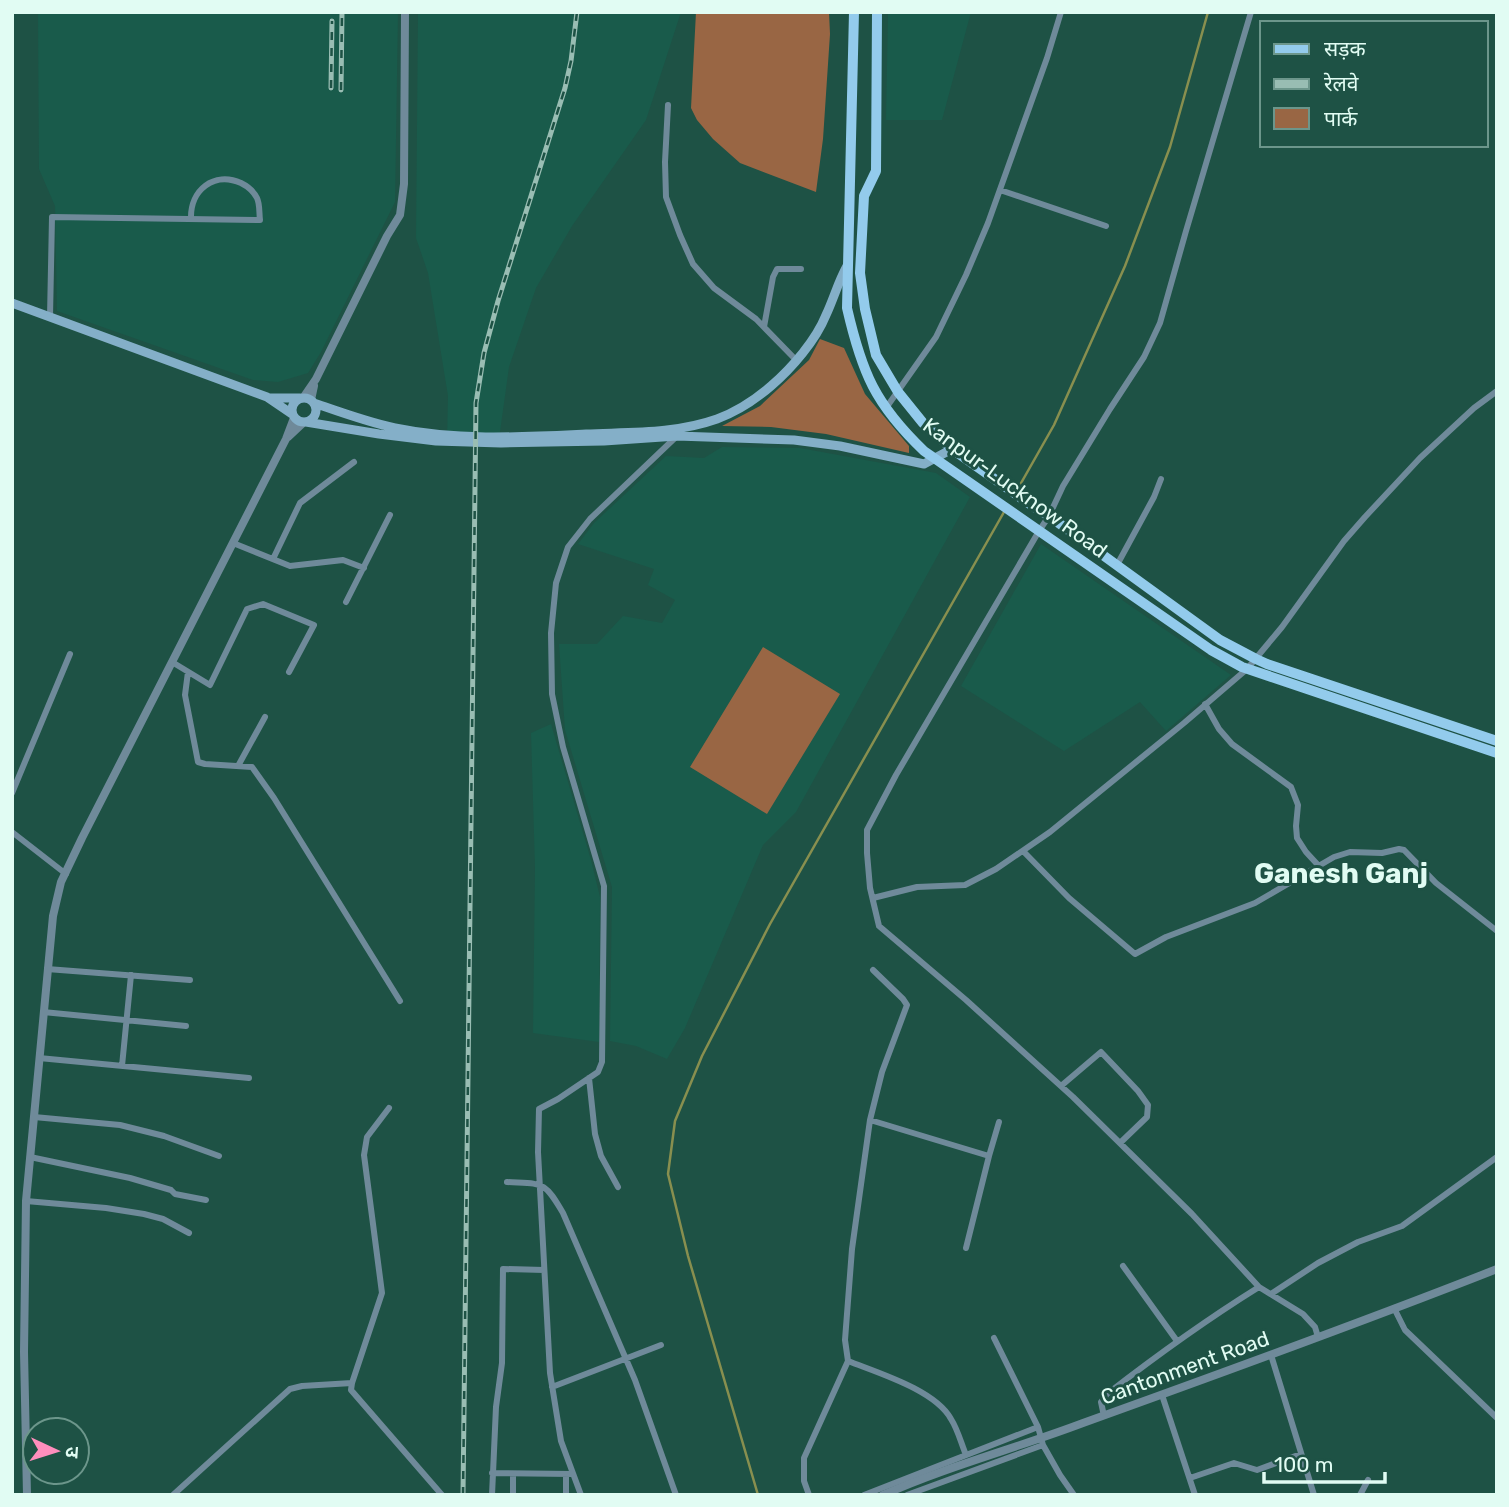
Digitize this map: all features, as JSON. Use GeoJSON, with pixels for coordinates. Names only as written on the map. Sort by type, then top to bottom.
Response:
{"type":"FeatureCollection","features":[{"type":"Feature","properties":{"kind":"main road","name":"Kanpur-Lucknow Road"},"geometry":{"type":"LineString","coordinates":[[854,12],[847,307],[855,345],[866,375],[901,429],[924,451],[1039,531],[1211,650],[1247,669],[1497,741]]}},
{"type":"Feature","properties":{"kind":"main road","name":"Kanpur-Lucknow Road"},"geometry":{"type":"LineString","coordinates":[[877,12],[876,171],[864,196],[860,273],[876,355],[898,393],[923,423],[952,449],[1220,640],[1267,664],[1497,753]]}},
{"type":"Feature","properties":{"kind":"main road"},"geometry":{"type":"LineString","coordinates":[[851,184],[869,186]]}},
{"type":"Feature","properties":{"kind":"main road"},"geometry":{"type":"LineString","coordinates":[[267,397],[307,400],[395,428],[436,434],[509,437],[646,432],[680,428],[718,418],[748,403],[772,385],[803,353],[825,317],[837,284],[848,266]]}},
{"type":"Feature","properties":{"kind":"main road"},"geometry":{"type":"LineString","coordinates":[[12,303],[267,397],[299,419],[400,438],[512,443],[677,436],[794,440],[840,446],[924,464],[952,449]]}},
{"type":"Feature","properties":{"kind":"main road"},"geometry":{"type":"LineString","coordinates":[[299,419],[293,405],[307,400]]}},
{"type":"Feature","properties":{"kind":"main road"},"geometry":{"type":"LineString","coordinates":[[299,419],[313,418],[315,415],[316,411],[307,400]]}},
{"type":"Feature","properties":{"kind":"street"},"geometry":{"type":"LineString","coordinates":[[307,400],[387,236],[400,215],[404,184],[405,12]]}},
{"type":"Feature","properties":{"kind":"street"},"geometry":{"type":"LineString","coordinates":[[885,408],[936,337],[966,275],[1000,190],[1061,12]]}},
{"type":"Feature","properties":{"kind":"street"},"geometry":{"type":"LineString","coordinates":[[1251,12],[1160,323],[1144,357],[1063,486],[1049,516],[896,775],[867,830],[867,853],[879,926],[1061,1086],[1192,1214],[1259,1287],[1303,1314],[1315,1328],[1318,1337]]}},
{"type":"Feature","properties":{"kind":"street"},"geometry":{"type":"LineString","coordinates":[[668,105],[664,162],[666,197],[693,264],[714,288],[756,319],[796,360]]}},
{"type":"Feature","properties":{"kind":"street"},"geometry":{"type":"LineString","coordinates":[[50,317],[52,217],[260,220],[257,198],[247,186],[233,179],[213,180],[204,186],[193,202],[191,219]]}},
{"type":"Feature","properties":{"kind":"street"},"geometry":{"type":"LineString","coordinates":[[1000,190],[1105,226]]}},
{"type":"Feature","properties":{"kind":"street"},"geometry":{"type":"LineString","coordinates":[[764,327],[773,277],[777,270],[801,269]]}},
{"type":"Feature","properties":{"kind":"street"},"geometry":{"type":"LineString","coordinates":[[873,898],[917,887],[965,885],[996,869],[1049,832],[1247,669],[1282,628],[1344,541],[1367,515],[1430,449],[1474,408],[1497,391]]}},
{"type":"Feature","properties":{"kind":"street"},"geometry":{"type":"LineString","coordinates":[[27,1495],[24,1352],[26,1201],[47,969],[53,916],[61,882],[286,439],[299,419]]}},
{"type":"Feature","properties":{"kind":"street"},"geometry":{"type":"LineString","coordinates":[[581,1495],[570,1474],[561,1441],[550,1373],[539,1183],[539,1109],[598,1072],[602,1062],[604,886],[563,747],[552,694],[551,633],[556,583],[568,547],[590,519],[677,436]]}},
{"type":"Feature","properties":{"kind":"street"},"geometry":{"type":"LineString","coordinates":[[273,559],[300,503],[354,462]]}},
{"type":"Feature","properties":{"kind":"street"},"geometry":{"type":"LineString","coordinates":[[1117,565],[1161,479]]}},
{"type":"Feature","properties":{"kind":"street"},"geometry":{"type":"LineString","coordinates":[[346,602],[390,515]]}},
{"type":"Feature","properties":{"kind":"street"},"geometry":{"type":"LineString","coordinates":[[233,543],[290,566],[343,560],[364,568]]}},
{"type":"Feature","properties":{"kind":"street"},"geometry":{"type":"LineString","coordinates":[[172,662],[210,685],[247,609],[262,604],[314,625],[289,672]]}},
{"type":"Feature","properties":{"kind":"street"},"geometry":{"type":"LineString","coordinates":[[12,793],[70,654]]}},
{"type":"Feature","properties":{"kind":"street"},"geometry":{"type":"LineString","coordinates":[[188,672],[184,695],[198,762],[252,767],[400,1000]]}},
{"type":"Feature","properties":{"kind":"street"},"geometry":{"type":"LineString","coordinates":[[1205,704],[1219,729],[1232,744],[1291,787],[1298,805],[1297,838],[1318,865]]}},
{"type":"Feature","properties":{"kind":"street"},"geometry":{"type":"LineString","coordinates":[[238,766],[265,717]]}},
{"type":"Feature","properties":{"kind":"street"},"geometry":{"type":"LineString","coordinates":[[12,832],[66,874]]}},
{"type":"Feature","properties":{"kind":"street"},"geometry":{"type":"LineString","coordinates":[[1023,850],[1069,898],[1135,954],[1166,937],[1255,903],[1318,865],[1350,852],[1382,853],[1404,850],[1436,883],[1497,931]]}},
{"type":"Feature","properties":{"kind":"street"},"geometry":{"type":"LineString","coordinates":[[47,969],[190,980]]}},
{"type":"Feature","properties":{"kind":"street"},"geometry":{"type":"LineString","coordinates":[[808,1495],[804,1481],[804,1458],[848,1361],[845,1340],[852,1249],[870,1120],[882,1072],[907,1005],[873,970]]}},
{"type":"Feature","properties":{"kind":"street"},"geometry":{"type":"LineString","coordinates":[[122,1066],[131,975]]}},
{"type":"Feature","properties":{"kind":"street"},"geometry":{"type":"LineString","coordinates":[[43,1012],[186,1026]]}},
{"type":"Feature","properties":{"kind":"street"},"geometry":{"type":"LineString","coordinates":[[1061,1086],[1101,1052],[1148,1105],[1147,1117],[1120,1143]]}},
{"type":"Feature","properties":{"kind":"street"},"geometry":{"type":"LineString","coordinates":[[39,1058],[249,1078]]}},
{"type":"Feature","properties":{"kind":"street"},"geometry":{"type":"LineString","coordinates":[[589,1078],[595,1133],[601,1156],[618,1187]]}},
{"type":"Feature","properties":{"kind":"street"},"geometry":{"type":"LineString","coordinates":[[389,1108],[367,1137],[364,1155],[382,1293],[351,1390],[442,1495]]}},
{"type":"Feature","properties":{"kind":"street"},"geometry":{"type":"LineString","coordinates":[[34,1117],[120,1125],[164,1136],[219,1156]]}},
{"type":"Feature","properties":{"kind":"street"},"geometry":{"type":"LineString","coordinates":[[870,1120],[989,1156]]}},
{"type":"Feature","properties":{"kind":"street"},"geometry":{"type":"LineString","coordinates":[[966,1248],[999,1122]]}},
{"type":"Feature","properties":{"kind":"street"},"geometry":{"type":"LineString","coordinates":[[30,1157],[130,1178],[171,1190],[176,1194],[206,1200]]}},
{"type":"Feature","properties":{"kind":"street"},"geometry":{"type":"LineString","coordinates":[[1271,1294],[1318,1263],[1357,1242],[1402,1226],[1497,1157]]}},
{"type":"Feature","properties":{"kind":"street"},"geometry":{"type":"LineString","coordinates":[[507,1182],[539,1183],[551,1193],[563,1213],[635,1380],[677,1495]]}},
{"type":"Feature","properties":{"kind":"street"},"geometry":{"type":"LineString","coordinates":[[26,1201],[145,1214],[163,1219],[189,1233]]}},
{"type":"Feature","properties":{"kind":"street"},"geometry":{"type":"LineString","coordinates":[[1123,1266],[1177,1341]]}},
{"type":"Feature","properties":{"kind":"street"},"geometry":{"type":"LineString","coordinates":[[492,1495],[496,1407],[502,1363],[503,1269],[544,1270]]}},
{"type":"Feature","properties":{"kind":"street","name":"Cantonment Road"},"geometry":{"type":"LineString","coordinates":[[883,1495],[991,1454],[1042,1441],[1497,1269]]}},
{"type":"Feature","properties":{"kind":"street"},"geometry":{"type":"LineString","coordinates":[[1104,1416],[1101,1402],[1107,1394],[1215,1314],[1259,1287]]}},
{"type":"Feature","properties":{"kind":"street"},"geometry":{"type":"LineString","coordinates":[[1394,1308],[1405,1330],[1497,1418]]}},
{"type":"Feature","properties":{"kind":"street"},"geometry":{"type":"LineString","coordinates":[[994,1338],[1038,1427],[1042,1441],[1074,1495]]}},
{"type":"Feature","properties":{"kind":"street"},"geometry":{"type":"LineString","coordinates":[[552,1387],[662,1345]]}},
{"type":"Feature","properties":{"kind":"street"},"geometry":{"type":"LineString","coordinates":[[12,1350],[24,1352]]}},
{"type":"Feature","properties":{"kind":"street"},"geometry":{"type":"LineString","coordinates":[[1271,1355],[1314,1495]]}},
{"type":"Feature","properties":{"kind":"street"},"geometry":{"type":"LineString","coordinates":[[848,1361],[910,1386],[939,1404],[951,1418],[966,1455]]}},
{"type":"Feature","properties":{"kind":"street"},"geometry":{"type":"LineString","coordinates":[[173,1495],[290,1389],[352,1383]]}},
{"type":"Feature","properties":{"kind":"street"},"geometry":{"type":"LineString","coordinates":[[1162,1395],[1195,1495]]}},
{"type":"Feature","properties":{"kind":"street"},"geometry":{"type":"LineString","coordinates":[[864,1495],[1038,1427]]}},
{"type":"Feature","properties":{"kind":"street"},"geometry":{"type":"LineString","coordinates":[[907,1495],[1042,1441]]}},
{"type":"Feature","properties":{"kind":"street"},"geometry":{"type":"LineString","coordinates":[[1190,1478],[1234,1463],[1257,1470],[1301,1454]]}},
{"type":"Feature","properties":{"kind":"street"},"geometry":{"type":"LineString","coordinates":[[492,1474],[570,1474]]}},
{"type":"Feature","properties":{"kind":"street"},"geometry":{"type":"LineString","coordinates":[[513,1474],[513,1495]]}},
{"type":"Feature","properties":{"kind":"street"},"geometry":{"type":"LineString","coordinates":[[566,1495],[570,1474]]}},
{"type":"Feature","properties":{"kind":"street"},"geometry":{"type":"LineString","coordinates":[[1360,1495],[1368,1480]]}},
{"type":"Feature","properties":{"kind":"shaded area"},"geometry":{"type":"Polygon","coordinates":[[[38,12],[398,12],[395,202],[308,373],[278,382],[253,380],[57,311],[55,206],[39,169],[38,12]]]}},
{"type":"Feature","properties":{"kind":"shaded area"},"geometry":{"type":"Polygon","coordinates":[[[418,12],[681,12],[646,120],[572,226],[536,288],[509,367],[499,439],[447,441],[448,396],[428,273],[416,238],[418,12]]]}},
{"type":"Feature","properties":{"kind":"shaded area"},"geometry":{"type":"Polygon","coordinates":[[[888,12],[971,12],[942,120],[886,120],[888,12]]]}},
{"type":"Feature","properties":{"kind":"shaded area"},"geometry":{"type":"Polygon","coordinates":[[[722,447],[800,448],[936,473],[970,497],[796,812],[763,845],[685,1028],[667,1059],[636,1046],[610,1041],[612,887],[565,730],[559,644],[597,644],[623,616],[662,623],[675,600],[648,585],[654,569],[578,544],[594,523],[666,456],[704,458],[722,447]]]}},
{"type":"Feature","properties":{"kind":"shaded area"},"geometry":{"type":"Polygon","coordinates":[[[1041,544],[1231,675],[1166,731],[1140,702],[1064,751],[961,686],[1041,544]]]}},
{"type":"Feature","properties":{"kind":"shaded area"},"geometry":{"type":"Polygon","coordinates":[[[551,724],[600,897],[599,1042],[533,1033],[535,867],[531,733],[551,724]]]}},
{"type":"Feature","properties":{"kind":"green space"},"geometry":{"type":"Polygon","coordinates":[[[696,12],[829,12],[823,139],[816,192],[740,163],[713,139],[697,120],[691,108],[696,12]]]}},
{"type":"Feature","properties":{"kind":"green space"},"geometry":{"type":"Polygon","coordinates":[[[820,339],[844,348],[865,394],[909,446],[909,453],[826,434],[771,427],[722,426],[760,406],[809,360],[820,339]]]}},
{"type":"Feature","properties":{"kind":"green space"},"geometry":{"type":"Polygon","coordinates":[[[763,647],[840,694],[767,814],[690,767],[763,647]]]}},
{"type":"Feature","properties":{"kind":"waterway"},"geometry":{"type":"LineString","coordinates":[[1016,492],[1054,425],[1125,266],[1170,147],[1208,12]]}},
{"type":"Feature","properties":{"kind":"waterway"},"geometry":{"type":"LineString","coordinates":[[758,1495],[688,1256],[668,1174],[675,1121],[702,1056],[770,924],[1004,512]]}},
{"type":"Feature","properties":{"kind":"railway"},"geometry":{"type":"LineString","coordinates":[[341,90],[342,12]]}},
{"type":"Feature","properties":{"kind":"railway"},"geometry":{"type":"LineString","coordinates":[[463,1495],[476,403],[484,353],[498,301],[565,88],[577,12]]}},
{"type":"Feature","properties":{"kind":"railway"},"geometry":{"type":"LineString","coordinates":[[331,88],[332,21]]}},
{"type":"Feature","properties":{"kind":"district","name":"Ganesh Ganj"},"geometry":{"type":"Point","coordinates":[1341,873]}}]}
